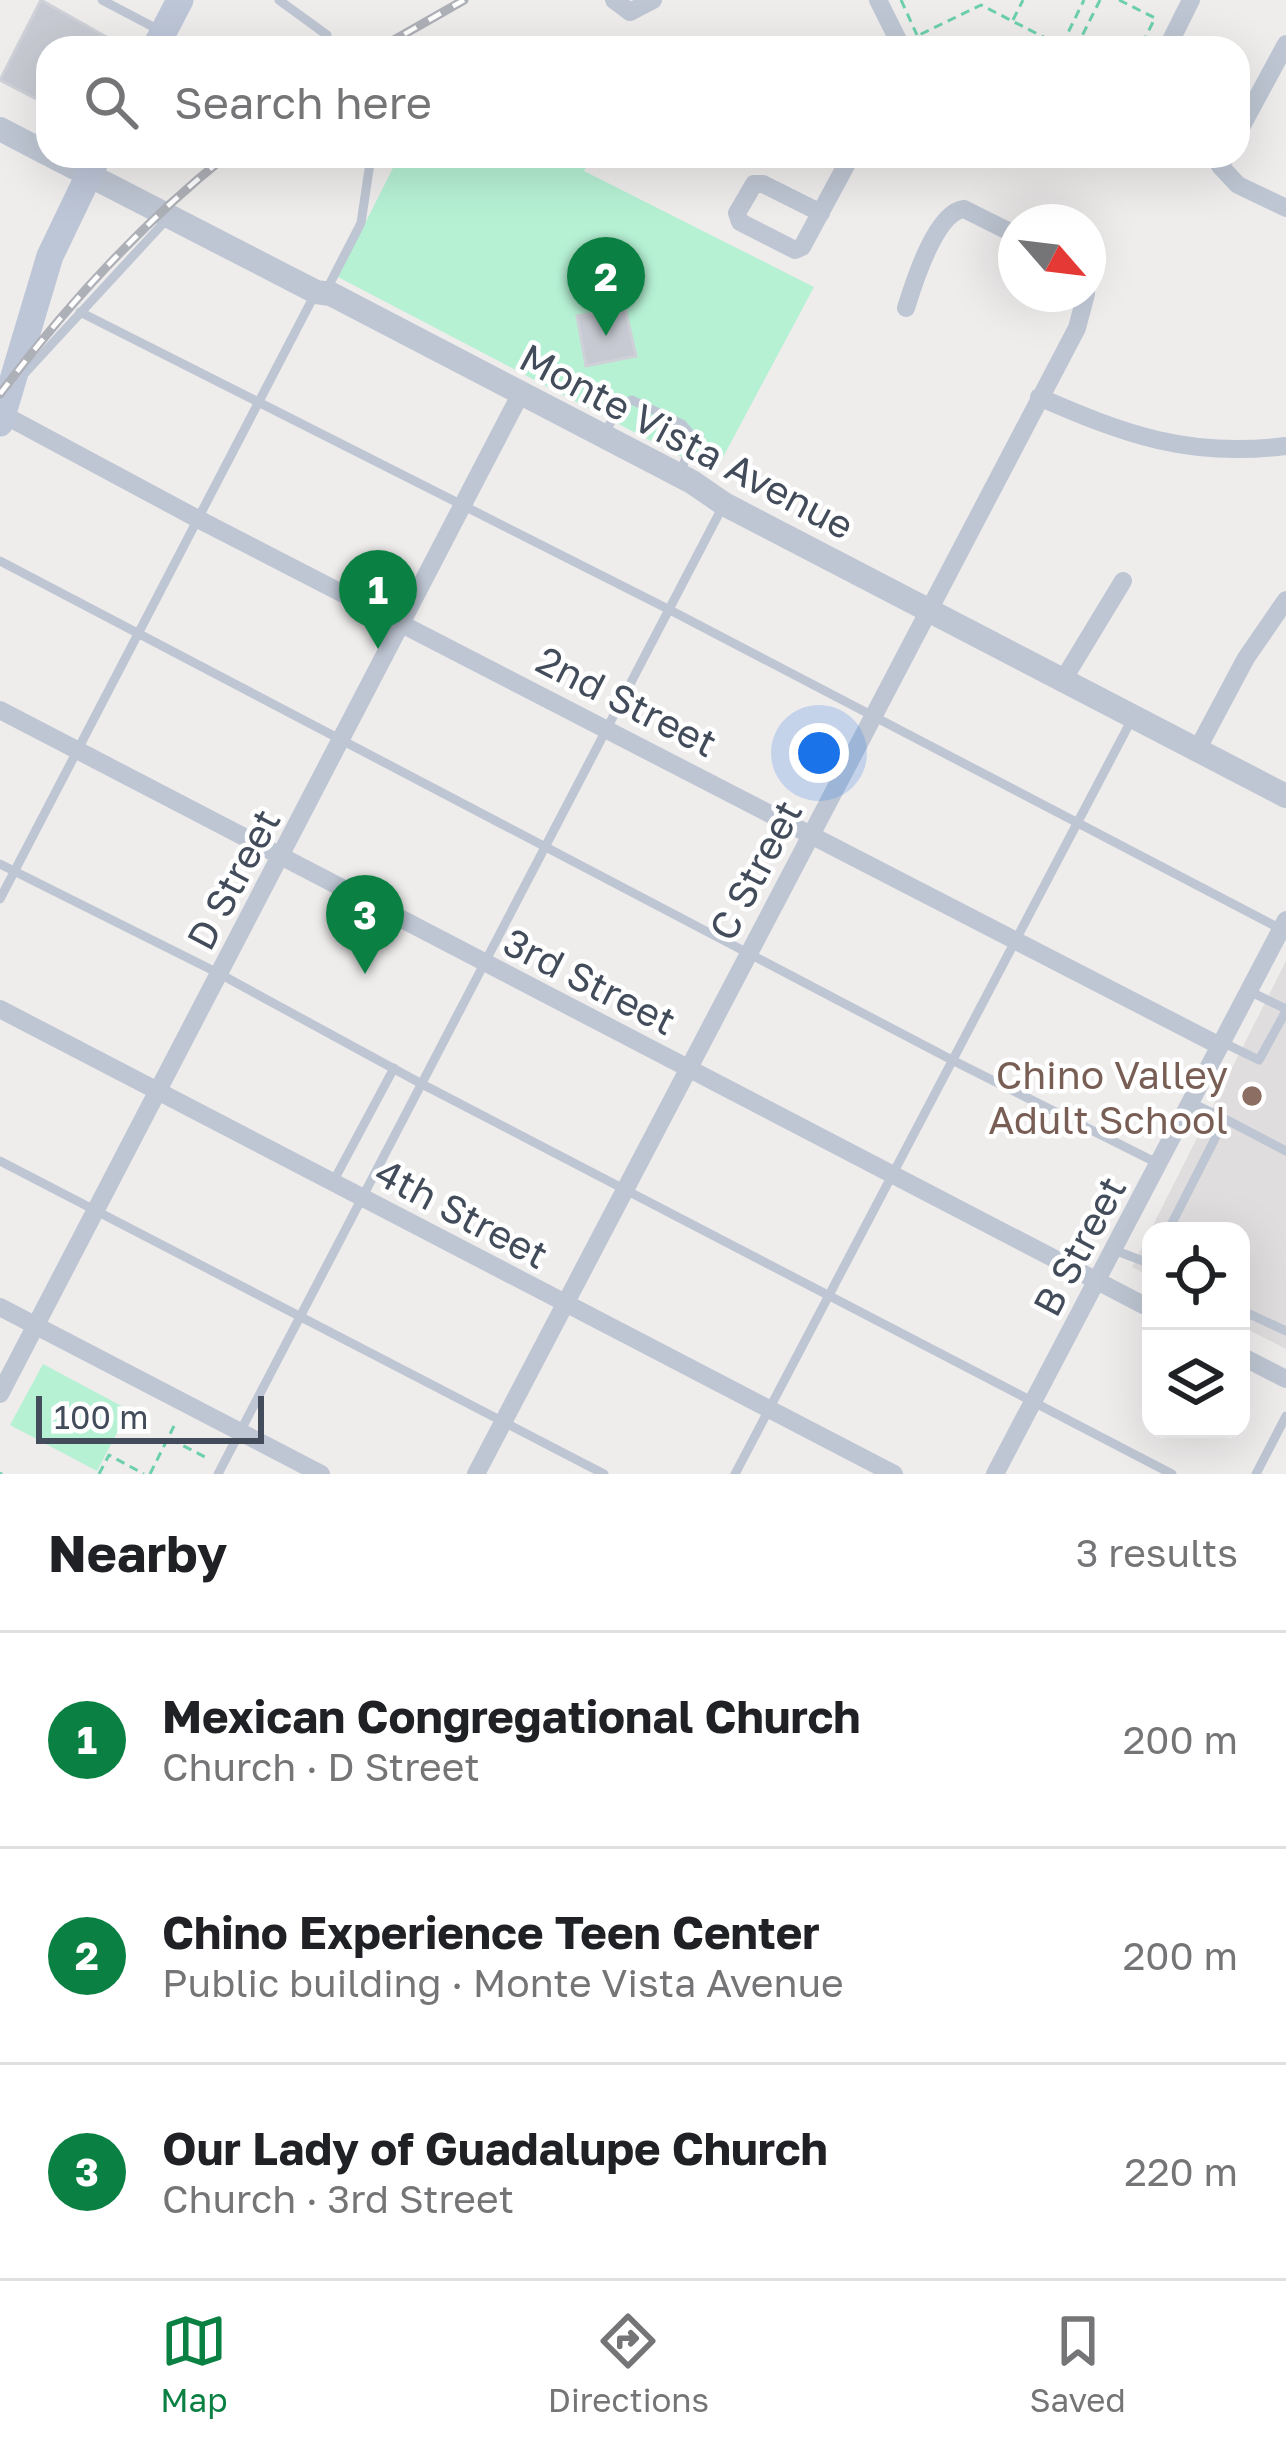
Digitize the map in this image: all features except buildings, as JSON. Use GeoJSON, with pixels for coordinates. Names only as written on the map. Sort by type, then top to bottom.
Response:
{"type":"FeatureCollection","features":[{"type":"Feature","properties":{"kind":"main road"},"geometry":{"type":"LineString","coordinates":[[161,36],[180,0]]}},
{"type":"Feature","properties":{"kind":"main road"},"geometry":{"type":"LineString","coordinates":[[5,409],[50,256],[92,168]]}},
{"type":"Feature","properties":{"kind":"street"},"geometry":{"type":"LineString","coordinates":[[614,0],[630,12],[653,0]]}},
{"type":"Feature","properties":{"kind":"street"},"geometry":{"type":"LineString","coordinates":[[878,0],[905,36]]}},
{"type":"Feature","properties":{"kind":"street"},"geometry":{"type":"LineString","coordinates":[[1171,36],[1185,2]]}},
{"type":"Feature","properties":{"kind":"street"},"geometry":{"type":"LineString","coordinates":[[1250,111],[1286,44]]}},
{"type":"Feature","properties":{"kind":"street","name":"Monte Vista Avenue"},"geometry":{"type":"LineString","coordinates":[[0,129],[36,148]]}},
{"type":"Feature","properties":{"kind":"street","name":"Monte Vista Avenue"},"geometry":{"type":"LineString","coordinates":[[97,168],[168,218],[521,393],[1286,796]]}},
{"type":"Feature","properties":{"kind":"street"},"geometry":{"type":"LineString","coordinates":[[821,213],[845,168]]}},
{"type":"Feature","properties":{"kind":"street"},"geometry":{"type":"LineString","coordinates":[[1227,168],[1238,185],[1286,208]]}},
{"type":"Feature","properties":{"kind":"street"},"geometry":{"type":"LineString","coordinates":[[906,308],[915,276],[946,217],[964,209],[998,226]]}},
{"type":"Feature","properties":{"kind":"street","name":"C Street"},"geometry":{"type":"LineString","coordinates":[[476,1474],[1077,328],[1081,312]]}},
{"type":"Feature","properties":{"kind":"street","name":"D Street"},"geometry":{"type":"LineString","coordinates":[[0,1394],[521,393]]}},
{"type":"Feature","properties":{"kind":"street"},"geometry":{"type":"LineString","coordinates":[[1039,397],[1100,424],[1169,446],[1247,451],[1286,446]]}},
{"type":"Feature","properties":{"kind":"street","name":"2nd Street"},"geometry":{"type":"LineString","coordinates":[[5,409],[198,519],[1221,1044]]}},
{"type":"Feature","properties":{"kind":"street"},"geometry":{"type":"LineString","coordinates":[[1063,680],[1123,580]]}},
{"type":"Feature","properties":{"kind":"street"},"geometry":{"type":"LineString","coordinates":[[1198,750],[1246,658],[1286,600]]}},
{"type":"Feature","properties":{"kind":"street","name":"3rd Street"},"geometry":{"type":"LineString","coordinates":[[0,710],[1142,1304]]}},
{"type":"Feature","properties":{"kind":"street","name":"B Street"},"geometry":{"type":"LineString","coordinates":[[995,1474],[1284,924]]}},
{"type":"Feature","properties":{"kind":"street","name":"4th Street"},"geometry":{"type":"LineString","coordinates":[[0,1009],[894,1474]]}},
{"type":"Feature","properties":{"kind":"street"},"geometry":{"type":"LineString","coordinates":[[0,1306],[321,1474]]}},
{"type":"Feature","properties":{"kind":"street"},"geometry":{"type":"LineString","coordinates":[[1250,1361],[1286,1379]]}},
{"type":"Feature","properties":{"kind":"lane"},"geometry":{"type":"LineString","coordinates":[[102,0],[153,36]]}},
{"type":"Feature","properties":{"kind":"lane"},"geometry":{"type":"LineString","coordinates":[[279,0],[327,35]]}},
{"type":"Feature","properties":{"kind":"lane"},"geometry":{"type":"LineString","coordinates":[[0,899],[258,404],[361,223],[369,168]]}},
{"type":"Feature","properties":{"kind":"lane"},"geometry":{"type":"LineString","coordinates":[[5,409],[80,312],[168,218]]}},
{"type":"Feature","properties":{"kind":"lane"},"geometry":{"type":"LineString","coordinates":[[80,312],[1284,924]]}},
{"type":"Feature","properties":{"kind":"lane"},"geometry":{"type":"LineString","coordinates":[[603,436],[622,404],[641,402],[682,424],[694,438],[679,475]]}},
{"type":"Feature","properties":{"kind":"lane"},"geometry":{"type":"LineString","coordinates":[[218,1474],[724,504]]}},
{"type":"Feature","properties":{"kind":"lane"},"geometry":{"type":"LineString","coordinates":[[0,561],[952,1060],[1160,1164]]}},
{"type":"Feature","properties":{"kind":"lane"},"geometry":{"type":"LineString","coordinates":[[735,1474],[1133,716]]}},
{"type":"Feature","properties":{"kind":"lane"},"geometry":{"type":"LineString","coordinates":[[0,864],[220,974],[1172,1474]]}},
{"type":"Feature","properties":{"kind":"lane"},"geometry":{"type":"LineString","coordinates":[[1221,1044],[1259,1060],[1286,1010],[1249,991]]}},
{"type":"Feature","properties":{"kind":"lane"},"geometry":{"type":"LineString","coordinates":[[333,1182],[394,1068]]}},
{"type":"Feature","properties":{"kind":"lane"},"geometry":{"type":"LineString","coordinates":[[1191,1102],[1286,1150]]}},
{"type":"Feature","properties":{"kind":"lane"},"geometry":{"type":"LineString","coordinates":[[1173,1222],[1225,1119]]}},
{"type":"Feature","properties":{"kind":"lane"},"geometry":{"type":"LineString","coordinates":[[0,1161],[604,1474]]}},
{"type":"Feature","properties":{"kind":"lane"},"geometry":{"type":"LineString","coordinates":[[1114,1250],[1142,1261]]}},
{"type":"Feature","properties":{"kind":"lane"},"geometry":{"type":"LineString","coordinates":[[1250,1314],[1286,1331]]}},
{"type":"Feature","properties":{"kind":"lane"},"geometry":{"type":"LineString","coordinates":[[1256,1474],[1286,1416]]}},
{"type":"Feature","properties":{"kind":"path"},"geometry":{"type":"LineString","coordinates":[[902,0],[909,36]]}},
{"type":"Feature","properties":{"kind":"path"},"geometry":{"type":"LineString","coordinates":[[1012,21],[1023,0]]}},
{"type":"Feature","properties":{"kind":"path"},"geometry":{"type":"LineString","coordinates":[[1068,36],[1084,0]]}},
{"type":"Feature","properties":{"kind":"path"},"geometry":{"type":"LineString","coordinates":[[1082,36],[1100,0]]}},
{"type":"Feature","properties":{"kind":"path"},"geometry":{"type":"LineString","coordinates":[[1119,0],[1155,18],[1146,36]]}},
{"type":"Feature","properties":{"kind":"path"},"geometry":{"type":"LineString","coordinates":[[920,36],[980,2],[1041,36]]}},
{"type":"Feature","properties":{"kind":"path"},"geometry":{"type":"LineString","coordinates":[[99,1474],[109,1455],[147,1474],[174,1426]]}},
{"type":"Feature","properties":{"kind":"path"},"geometry":{"type":"LineString","coordinates":[[168,1438],[211,1460]]}},
{"type":"Feature","properties":{"kind":"shaded area","name":"Chino Valley Adult School"},"geometry":{"type":"Polygon","coordinates":[[[1286,961],[1286,1349],[1250,1331],[1250,1222],[1155,1222],[1286,961]]]}},
{"type":"Feature","properties":{"kind":"shaded area","name":"Chino Valley Adult School"},"geometry":{"type":"Polygon","coordinates":[[[1142,1247],[1142,1272],[1132,1267],[1142,1247]]]}},
{"type":"Feature","properties":{"kind":"green space"},"geometry":{"type":"Polygon","coordinates":[[[393,168],[585,168],[814,287],[714,474],[338,277],[393,168]]]}},
{"type":"Feature","properties":{"kind":"green space"},"geometry":{"type":"Polygon","coordinates":[[[43,1364],[129,1410],[97,1471],[10,1425],[43,1364]]]}},
{"type":"Feature","properties":{"kind":"railway"},"geometry":{"type":"LineString","coordinates":[[401,36],[464,0]]}},
{"type":"Feature","properties":{"kind":"railway"},"geometry":{"type":"LineString","coordinates":[[0,394],[106,268],[212,168]]}},
{"type":"Feature","properties":{"kind":"place","name":"Chino Experience Teen Center"},"geometry":{"type":"Point","coordinates":[606,336]}},
{"type":"Feature","properties":{"kind":"place","name":"Mexican Congregational Church"},"geometry":{"type":"Point","coordinates":[378,649]}},
{"type":"Feature","properties":{"kind":"place","name":"Our Lady of Guadalupe Church"},"geometry":{"type":"Point","coordinates":[365,974]}},
{"type":"Feature","properties":{"kind":"place","name":"Chino Valley Adult School"},"geometry":{"type":"Point","coordinates":[1252,1096]}}]}
